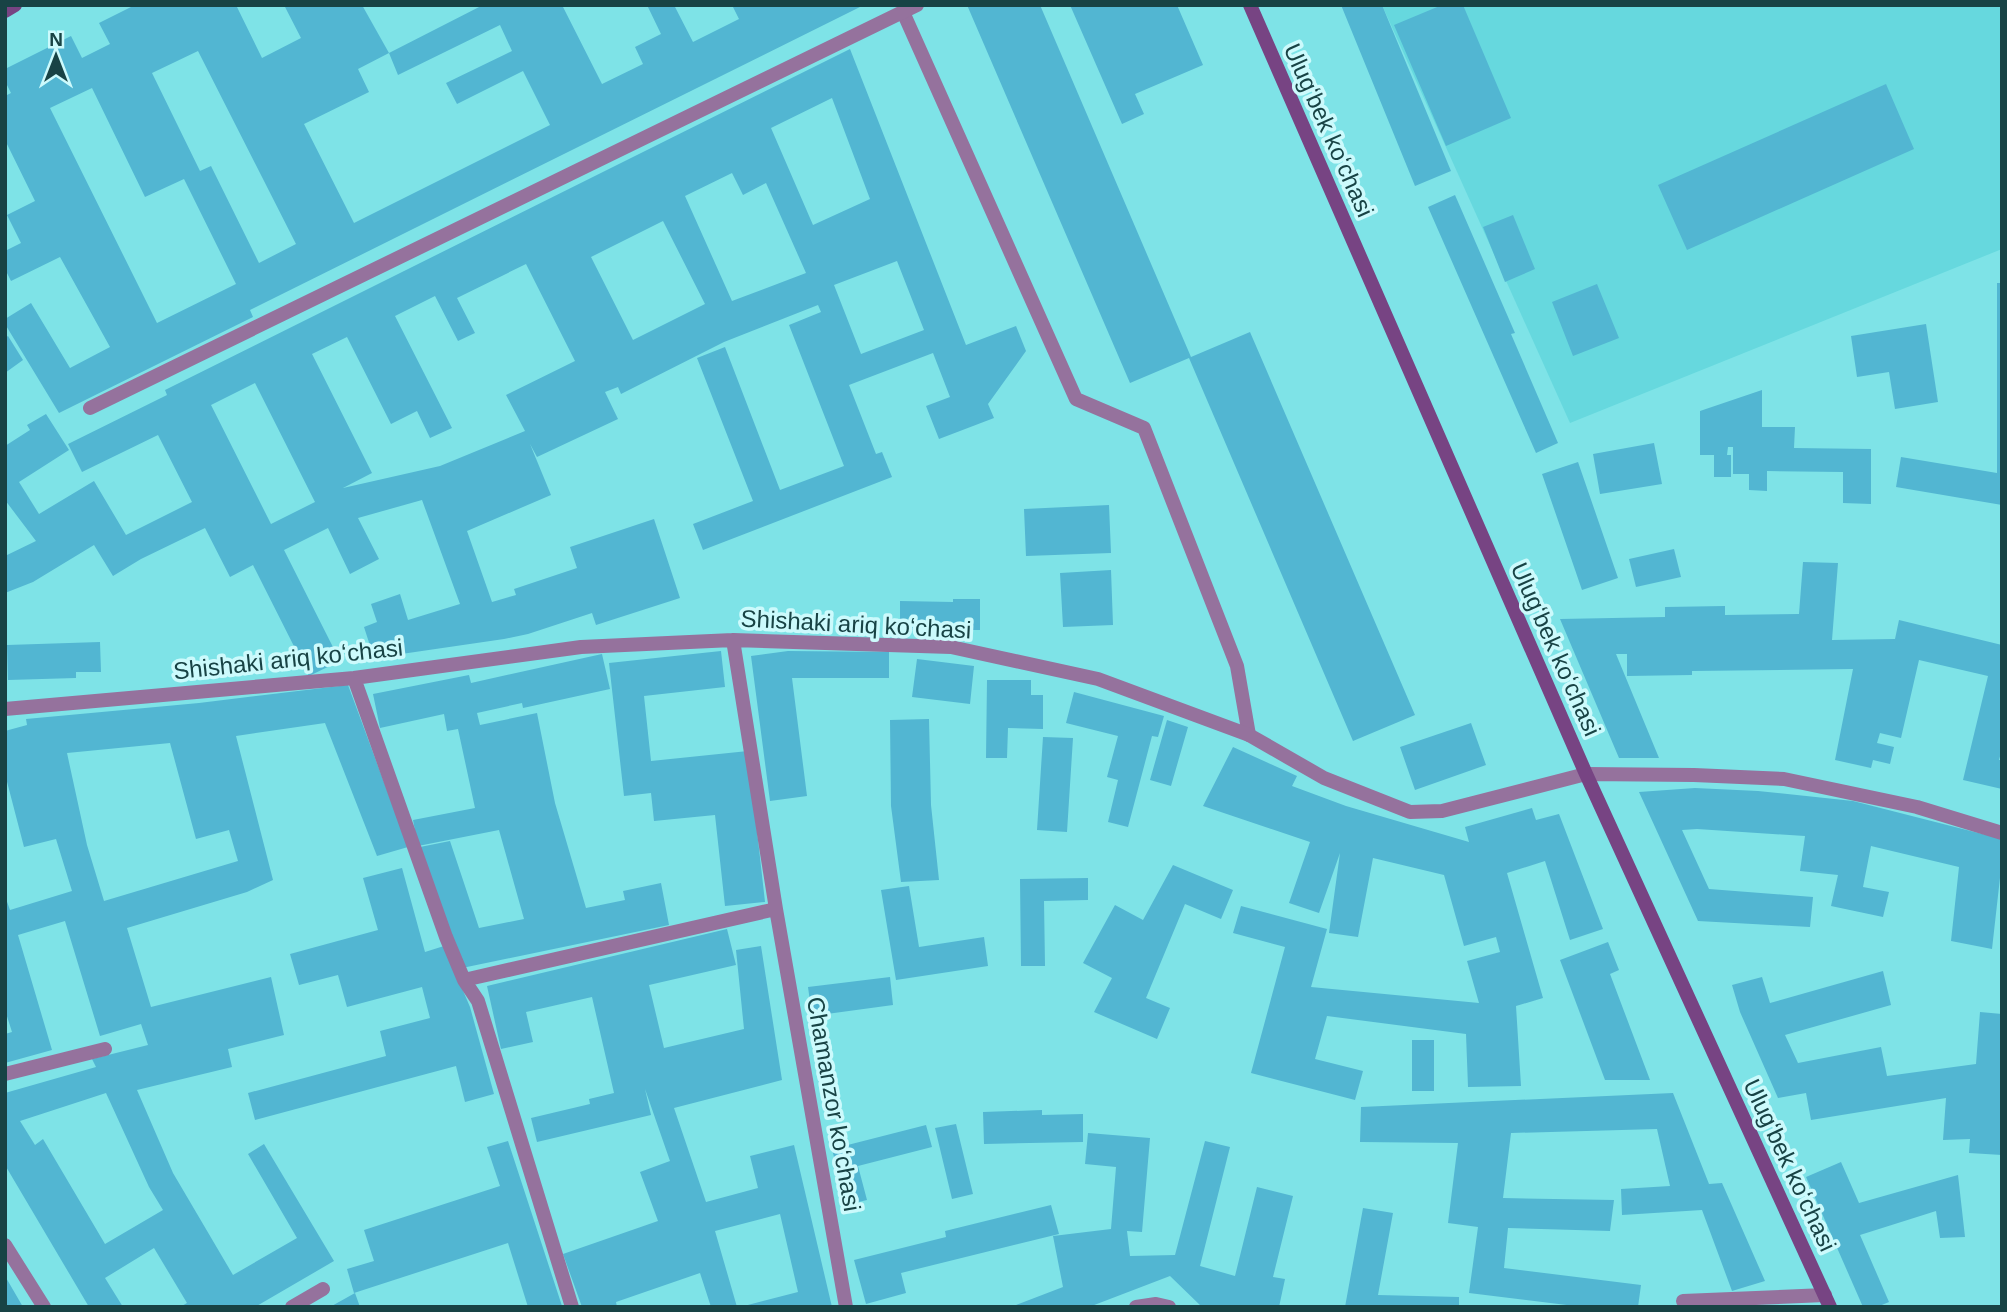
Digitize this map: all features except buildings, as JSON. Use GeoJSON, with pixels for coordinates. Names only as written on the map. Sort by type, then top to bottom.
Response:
{"type":"FeatureCollection","features":[{"type":"Feature","properties":{"kind":"street"},"geometry":{"type":"LineString","coordinates":[[5,11],[15,5]]}},
{"type":"Feature","properties":{"kind":"street"},"geometry":{"type":"LineString","coordinates":[[90,408],[917,5]]}},
{"type":"Feature","properties":{"kind":"street","name":"Ulugʻbek koʻchasi"},"geometry":{"type":"LineString","coordinates":[[1250,5],[1586,774],[1828,1301]]}},
{"type":"Feature","properties":{"kind":"street"},"geometry":{"type":"LineString","coordinates":[[903,12],[1076,400],[1144,428],[1237,666],[1249,735]]}},
{"type":"Feature","properties":{"kind":"street","name":"Shishaki ariq koʻchasi"},"geometry":{"type":"LineString","coordinates":[[5,709],[354,678],[581,647],[733,640],[951,646],[1098,679],[1249,735],[1324,778],[1410,812],[1442,811],[1586,774],[1693,775],[1784,779],[1917,807],[2002,834]]}},
{"type":"Feature","properties":{"kind":"street","name":"Chamanzor koʻchasi"},"geometry":{"type":"LineString","coordinates":[[733,640],[776,909],[846,1307]]}},
{"type":"Feature","properties":{"kind":"street"},"geometry":{"type":"LineString","coordinates":[[354,678],[446,937],[464,980],[478,1001],[572,1307]]}},
{"type":"Feature","properties":{"kind":"street"},"geometry":{"type":"LineString","coordinates":[[464,980],[776,909]]}},
{"type":"Feature","properties":{"kind":"street"},"geometry":{"type":"LineString","coordinates":[[5,1074],[105,1049]]}},
{"type":"Feature","properties":{"kind":"street"},"geometry":{"type":"LineString","coordinates":[[5,1245],[44,1307]]}},
{"type":"Feature","properties":{"kind":"street"},"geometry":{"type":"LineString","coordinates":[[292,1307],[323,1289]]}},
{"type":"Feature","properties":{"kind":"street"},"geometry":{"type":"LineString","coordinates":[[1683,1301],[1828,1301]]}},
{"type":"Feature","properties":{"kind":"street"},"geometry":{"type":"LineString","coordinates":[[1136,1307],[1156,1304],[1169,1307]]}},
{"type":"Feature","properties":{"kind":"shaded area"},"geometry":{"type":"Polygon","coordinates":[[[1382,5],[2002,5],[2002,249],[1570,423],[1382,5]]]}}]}
